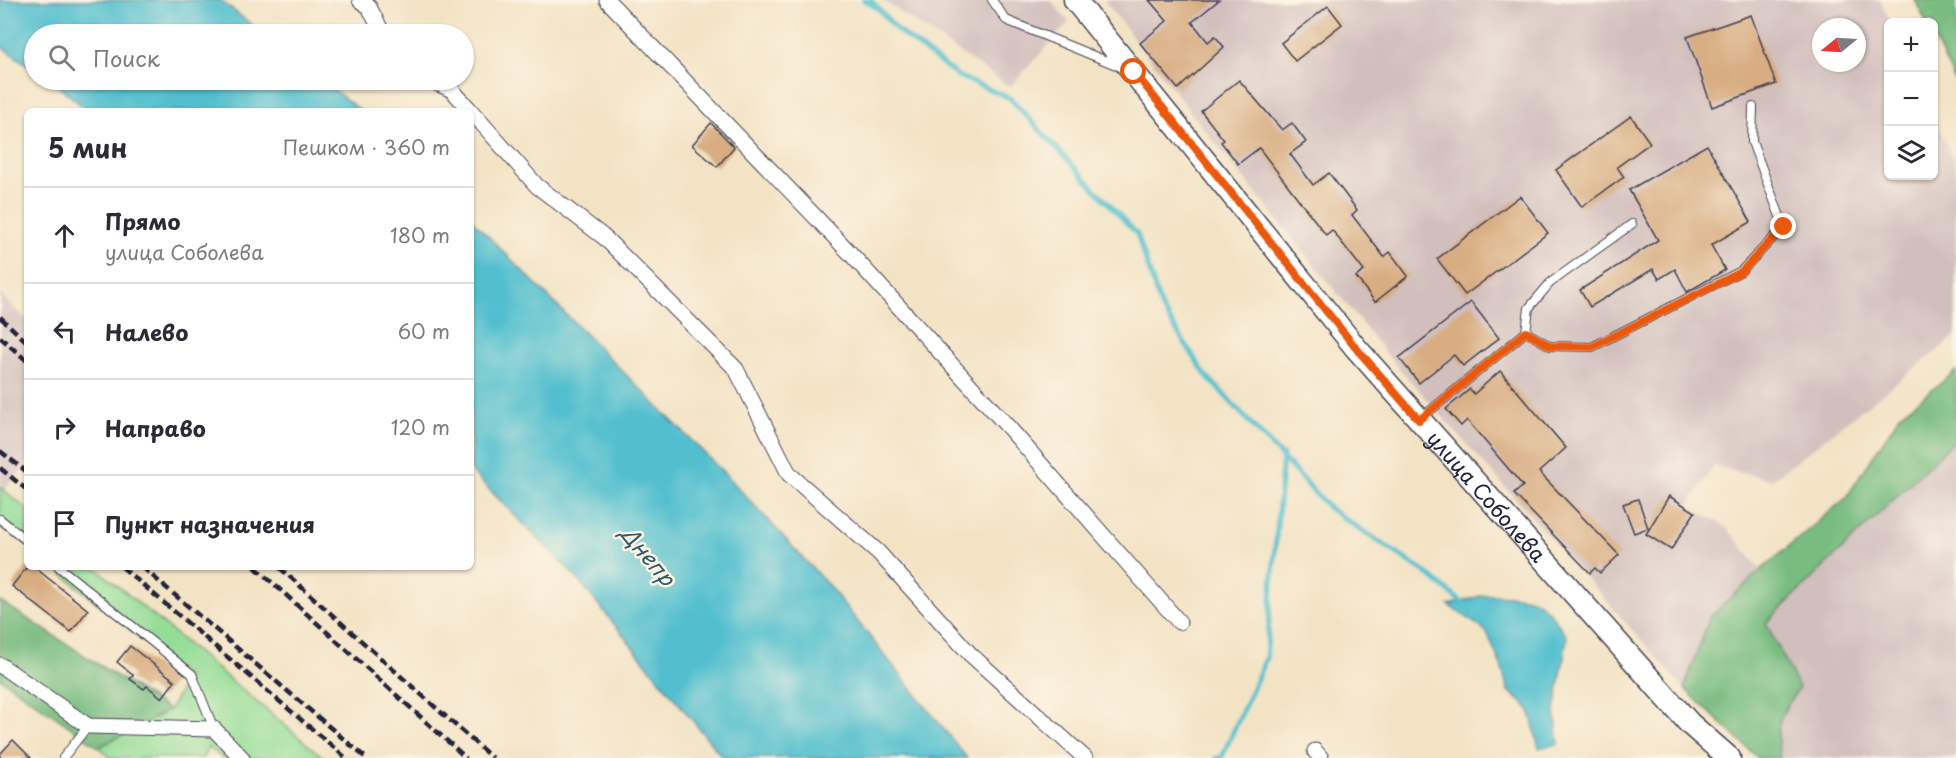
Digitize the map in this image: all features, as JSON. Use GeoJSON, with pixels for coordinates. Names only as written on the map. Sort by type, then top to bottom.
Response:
{"type":"FeatureCollection","features":[{"type":"Feature","properties":{"kind":"street"},"geometry":{"type":"LineString","coordinates":[[360,0],[369,7],[378,24]]}},
{"type":"Feature","properties":{"kind":"street"},"geometry":{"type":"LineString","coordinates":[[608,0],[858,262],[1010,429],[1179,622]]}},
{"type":"Feature","properties":{"kind":"street","name":"улица Соболева"},"geometry":{"type":"LineString","coordinates":[[1075,0],[1356,348],[1690,724],[1729,758]]}},
{"type":"Feature","properties":{"kind":"street"},"geometry":{"type":"LineString","coordinates":[[452,90],[468,108]]}},
{"type":"Feature","properties":{"kind":"street"},"geometry":{"type":"LineString","coordinates":[[474,114],[537,186],[605,238],[735,369],[789,474],[878,552],[970,654],[1085,758]]}},
{"type":"Feature","properties":{"kind":"street"},"geometry":{"type":"LineString","coordinates":[[0,665],[88,726],[214,729],[242,758]]}},
{"type":"Feature","properties":{"kind":"lane"},"geometry":{"type":"LineString","coordinates":[[992,0],[1006,20],[1134,72]]}},
{"type":"Feature","properties":{"kind":"lane"},"geometry":{"type":"LineString","coordinates":[[1526,332],[1550,346],[1592,347],[1741,272],[1784,227],[1752,142],[1754,107]]}},
{"type":"Feature","properties":{"kind":"lane"},"geometry":{"type":"LineString","coordinates":[[1419,420],[1526,332],[1529,308],[1550,283],[1632,224]]}},
{"type":"Feature","properties":{"kind":"lane"},"geometry":{"type":"LineString","coordinates":[[0,519],[24,539]]}},
{"type":"Feature","properties":{"kind":"lane"},"geometry":{"type":"LineString","coordinates":[[63,570],[192,674],[214,729]]}},
{"type":"Feature","properties":{"kind":"lane"},"geometry":{"type":"LineString","coordinates":[[63,758],[88,726]]}},
{"type":"Feature","properties":{"kind":"shaded area"},"geometry":{"type":"Polygon","coordinates":[[[882,0],[1050,0],[1069,22],[1010,87],[882,0]]]}},
{"type":"Feature","properties":{"kind":"shaded area"},"geometry":{"type":"Polygon","coordinates":[[[1104,0],[1880,0],[1888,18],[1884,18],[1884,180],[1938,180],[1938,125],[1956,166],[1956,336],[1772,480],[1714,466],[1688,506],[1726,527],[1761,570],[1710,617],[1684,688],[1389,357],[1212,139],[1104,0]]]}},
{"type":"Feature","properties":{"kind":"shaded area"},"geometry":{"type":"Polygon","coordinates":[[[0,294],[24,317],[24,467],[4,490],[0,487],[0,294]]]}},
{"type":"Feature","properties":{"kind":"shaded area"},"geometry":{"type":"Polygon","coordinates":[[[1956,439],[1956,758],[1780,758],[1776,730],[1779,716],[1799,688],[1766,623],[1956,439]]]}},
{"type":"Feature","properties":{"kind":"green space"},"geometry":{"type":"Polygon","coordinates":[[[1915,0],[1956,0],[1956,83],[1938,46],[1938,18],[1924,18],[1915,0]]]}},
{"type":"Feature","properties":{"kind":"green space"},"geometry":{"type":"Polygon","coordinates":[[[1956,371],[1956,439],[1766,623],[1799,688],[1780,720],[1778,746],[1780,758],[1758,758],[1684,688],[1710,617],[1846,498],[1900,415],[1956,371]]]}},
{"type":"Feature","properties":{"kind":"green space"},"geometry":{"type":"Polygon","coordinates":[[[0,487],[24,507],[24,543],[0,523],[0,487]]]}},
{"type":"Feature","properties":{"kind":"green space"},"geometry":{"type":"Polygon","coordinates":[[[58,570],[99,570],[324,758],[222,758],[208,747],[203,758],[111,758],[99,747],[169,710],[188,678],[58,570]]]}},
{"type":"Feature","properties":{"kind":"green space"},"geometry":{"type":"Polygon","coordinates":[[[0,601],[169,710],[99,747],[0,678],[0,601]]]}},
{"type":"Feature","properties":{"kind":"water"},"geometry":{"type":"Polygon","coordinates":[[[0,0],[220,0],[251,24],[24,24],[24,62],[0,46],[0,0]]]}},
{"type":"Feature","properties":{"kind":"water"},"geometry":{"type":"Polygon","coordinates":[[[63,90],[334,90],[357,108],[85,108],[63,90]]]}},
{"type":"Feature","properties":{"kind":"water","name":"Днепр"},"geometry":{"type":"Polygon","coordinates":[[[474,222],[728,477],[830,587],[967,758],[723,758],[576,577],[474,474],[474,222]]]}},
{"type":"Feature","properties":{"kind":"water"},"geometry":{"type":"Polygon","coordinates":[[[1484,595],[1525,597],[1534,600],[1549,612],[1567,637],[1555,712],[1559,744],[1539,748],[1529,709],[1508,690],[1501,665],[1486,631],[1449,605],[1484,595]]]}},
{"type":"Feature","properties":{"kind":"building"},"geometry":{"type":"Polygon","coordinates":[[[1149,0],[1219,0],[1192,22],[1208,42],[1215,36],[1224,47],[1178,89],[1140,43],[1167,21],[1149,0]]]}},
{"type":"Feature","properties":{"kind":"building"},"geometry":{"type":"Polygon","coordinates":[[[1328,6],[1342,24],[1295,61],[1281,43],[1328,6]]]}},
{"type":"Feature","properties":{"kind":"building"},"geometry":{"type":"Polygon","coordinates":[[[1751,15],[1776,84],[1712,107],[1687,37],[1751,15]]]}},
{"type":"Feature","properties":{"kind":"building"},"geometry":{"type":"Polygon","coordinates":[[[1239,80],[1282,130],[1292,123],[1306,142],[1290,154],[1313,185],[1329,173],[1357,210],[1352,215],[1384,257],[1390,252],[1408,276],[1375,302],[1356,277],[1364,271],[1332,230],[1326,235],[1259,148],[1238,164],[1221,142],[1224,140],[1201,111],[1239,80]]]}},
{"type":"Feature","properties":{"kind":"building"},"geometry":{"type":"Polygon","coordinates":[[[1631,116],[1650,143],[1617,167],[1624,177],[1582,207],[1556,170],[1631,116]]]}},
{"type":"Feature","properties":{"kind":"building"},"geometry":{"type":"Polygon","coordinates":[[[711,123],[734,147],[717,167],[692,145],[711,123]]]}},
{"type":"Feature","properties":{"kind":"building"},"geometry":{"type":"Polygon","coordinates":[[[1707,145],[1751,222],[1711,245],[1725,270],[1687,292],[1675,269],[1659,279],[1653,269],[1590,307],[1580,290],[1658,240],[1629,190],[1707,145]]]}},
{"type":"Feature","properties":{"kind":"building"},"geometry":{"type":"Polygon","coordinates":[[[1520,196],[1548,233],[1465,295],[1437,259],[1520,196]]]}},
{"type":"Feature","properties":{"kind":"building"},"geometry":{"type":"Polygon","coordinates":[[[1471,302],[1499,338],[1463,366],[1454,355],[1419,383],[1399,358],[1471,302]]]}},
{"type":"Feature","properties":{"kind":"building"},"geometry":{"type":"Polygon","coordinates":[[[1500,371],[1566,448],[1539,472],[1619,555],[1600,573],[1595,568],[1590,573],[1514,494],[1523,486],[1467,420],[1461,426],[1446,409],[1470,389],[1474,394],[1500,371]]]}},
{"type":"Feature","properties":{"kind":"building"},"geometry":{"type":"Polygon","coordinates":[[[1669,496],[1695,512],[1671,550],[1646,534],[1669,496]]]}},
{"type":"Feature","properties":{"kind":"building"},"geometry":{"type":"Polygon","coordinates":[[[1638,499],[1648,528],[1634,533],[1623,504],[1638,499]]]}},
{"type":"Feature","properties":{"kind":"building"},"geometry":{"type":"Polygon","coordinates":[[[25,570],[38,570],[88,610],[71,632],[12,586],[25,570]]]}},
{"type":"Feature","properties":{"kind":"building"},"geometry":{"type":"Polygon","coordinates":[[[130,646],[175,681],[162,698],[147,686],[144,689],[130,679],[133,675],[117,662],[130,646]]]}},
{"type":"Feature","properties":{"kind":"building"},"geometry":{"type":"Polygon","coordinates":[[[13,740],[31,758],[0,758],[0,754],[13,740]]]}},
{"type":"Feature","properties":{"kind":"waterway"},"geometry":{"type":"LineString","coordinates":[[864,0],[875,7]]}},
{"type":"Feature","properties":{"kind":"waterway"},"geometry":{"type":"LineString","coordinates":[[871,0],[897,30],[958,76],[1010,98],[1137,234],[1161,307],[1205,374],[1330,509],[1425,572],[1465,605]]}},
{"type":"Feature","properties":{"kind":"waterway"},"geometry":{"type":"LineString","coordinates":[[1216,758],[1222,757],[1266,658],[1283,455]]}},
{"type":"Feature","properties":{"kind":"railway"},"geometry":{"type":"LineString","coordinates":[[0,317],[24,339]]}},
{"type":"Feature","properties":{"kind":"railway"},"geometry":{"type":"LineString","coordinates":[[0,337],[24,358]]}},
{"type":"Feature","properties":{"kind":"railway"},"geometry":{"type":"LineString","coordinates":[[0,451],[24,470]]}},
{"type":"Feature","properties":{"kind":"railway"},"geometry":{"type":"LineString","coordinates":[[0,468],[24,488]]}},
{"type":"Feature","properties":{"kind":"railway"},"geometry":{"type":"LineString","coordinates":[[126,570],[346,758]]}},
{"type":"Feature","properties":{"kind":"railway"},"geometry":{"type":"LineString","coordinates":[[146,570],[366,758]]}},
{"type":"Feature","properties":{"kind":"railway"},"geometry":{"type":"LineString","coordinates":[[258,570],[466,758]]}},
{"type":"Feature","properties":{"kind":"railway"},"geometry":{"type":"LineString","coordinates":[[282,570],[492,758]]}},
{"type":"Feature","properties":{"kind":"route"},"geometry":{"type":"LineString","coordinates":[[1134,72],[1356,348],[1419,420],[1526,332],[1550,346],[1592,347],[1741,272],[1784,227]]}}]}
